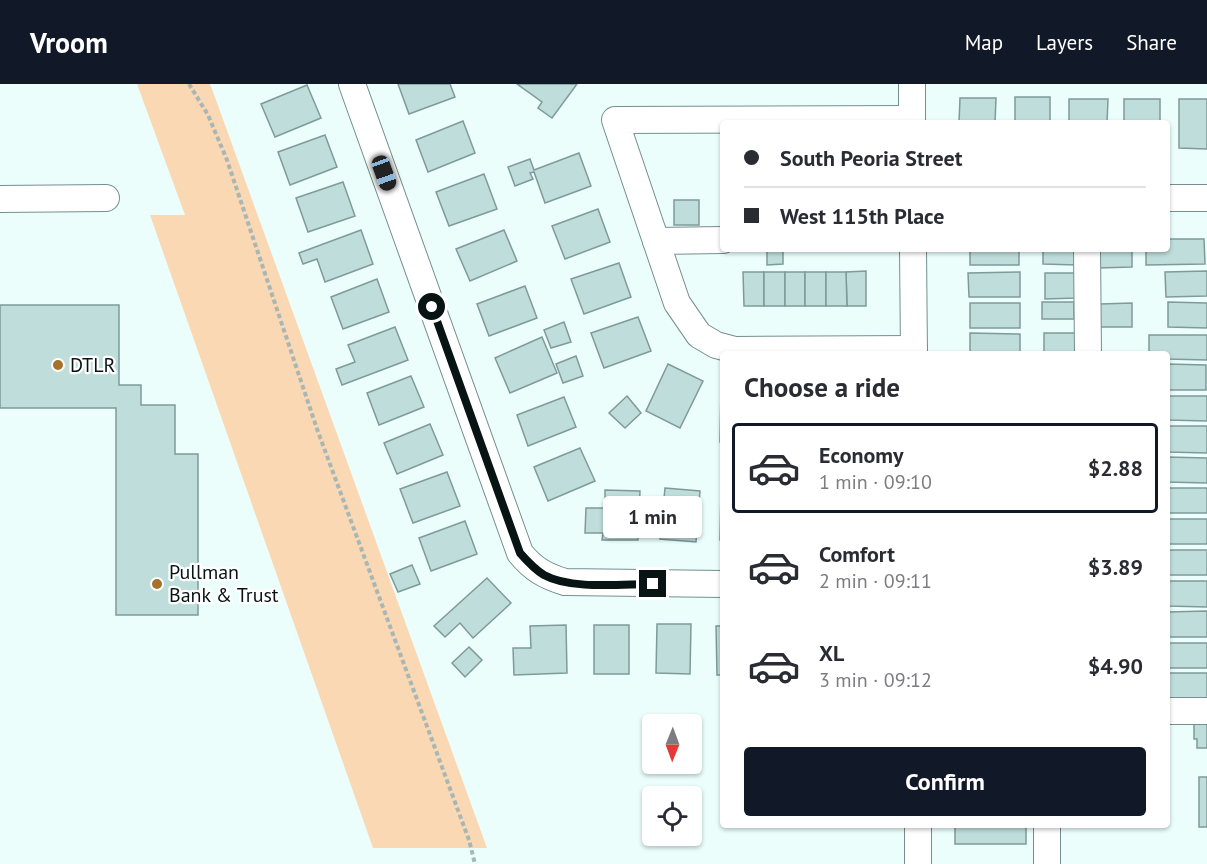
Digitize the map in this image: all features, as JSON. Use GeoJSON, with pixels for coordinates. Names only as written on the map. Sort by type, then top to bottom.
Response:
{"type":"FeatureCollection","features":[{"type":"Feature","properties":{"kind":"street"},"geometry":{"type":"LineString","coordinates":[[351,84],[520,553],[531,566],[546,576],[565,582],[720,584]]}},
{"type":"Feature","properties":{"kind":"street"},"geometry":{"type":"LineString","coordinates":[[912,84],[912,120]]}},
{"type":"Feature","properties":{"kind":"street"},"geometry":{"type":"LineString","coordinates":[[720,120],[615,120],[677,303],[699,334],[716,345],[735,350],[824,351]]}},
{"type":"Feature","properties":{"kind":"street"},"geometry":{"type":"LineString","coordinates":[[0,199],[106,198]]}},
{"type":"Feature","properties":{"kind":"street"},"geometry":{"type":"LineString","coordinates":[[1170,198],[1207,198]]}},
{"type":"Feature","properties":{"kind":"street"},"geometry":{"type":"LineString","coordinates":[[656,241],[720,240]]}},
{"type":"Feature","properties":{"kind":"street"},"geometry":{"type":"LineString","coordinates":[[913,252],[914,351]]}},
{"type":"Feature","properties":{"kind":"street"},"geometry":{"type":"LineString","coordinates":[[1087,252],[1088,351]]}},
{"type":"Feature","properties":{"kind":"street"},"geometry":{"type":"LineString","coordinates":[[1170,711],[1207,711]]}},
{"type":"Feature","properties":{"kind":"street"},"geometry":{"type":"LineString","coordinates":[[918,828],[918,864]]}},
{"type":"Feature","properties":{"kind":"street"},"geometry":{"type":"LineString","coordinates":[[1047,828],[1047,864]]}},
{"type":"Feature","properties":{"kind":"path"},"geometry":{"type":"LineString","coordinates":[[189,84],[208,115],[227,160],[317,429],[475,864]]}},
{"type":"Feature","properties":{"kind":"shaded area"},"geometry":{"type":"Polygon","coordinates":[[[137,84],[210,84],[487,848],[373,848],[150,215],[185,215],[137,84]]]}},
{"type":"Feature","properties":{"kind":"building"},"geometry":{"type":"Polygon","coordinates":[[[398,84],[450,84],[455,97],[409,114],[398,84]]]}},
{"type":"Feature","properties":{"kind":"building"},"geometry":{"type":"Polygon","coordinates":[[[517,84],[577,84],[552,118],[538,108],[542,102],[517,84]]]}},
{"type":"Feature","properties":{"kind":"building"},"geometry":{"type":"Polygon","coordinates":[[[307,85],[321,118],[275,137],[261,104],[307,85]]]}},
{"type":"Feature","properties":{"kind":"building"},"geometry":{"type":"Polygon","coordinates":[[[1015,97],[1050,97],[1050,120],[1015,120],[1015,97]]]}},
{"type":"Feature","properties":{"kind":"building"},"geometry":{"type":"Polygon","coordinates":[[[960,98],[996,98],[995,120],[959,120],[960,98]]]}},
{"type":"Feature","properties":{"kind":"building"},"geometry":{"type":"Polygon","coordinates":[[[1069,99],[1108,99],[1107,120],[1069,120],[1069,99]]]}},
{"type":"Feature","properties":{"kind":"building"},"geometry":{"type":"Polygon","coordinates":[[[1124,99],[1160,99],[1160,120],[1124,120],[1124,99]]]}},
{"type":"Feature","properties":{"kind":"building"},"geometry":{"type":"Polygon","coordinates":[[[1179,99],[1207,99],[1207,149],[1179,148],[1179,99]]]}},
{"type":"Feature","properties":{"kind":"building"},"geometry":{"type":"Polygon","coordinates":[[[463,121],[475,153],[428,172],[416,140],[463,121]]]}},
{"type":"Feature","properties":{"kind":"building"},"geometry":{"type":"Polygon","coordinates":[[[325,135],[337,167],[290,185],[278,152],[325,135]]]}},
{"type":"Feature","properties":{"kind":"building"},"geometry":{"type":"Polygon","coordinates":[[[579,153],[591,186],[545,203],[534,172],[530,173],[533,179],[515,186],[508,167],[530,159],[534,170],[579,153]]]}},
{"type":"Feature","properties":{"kind":"building"},"geometry":{"type":"Polygon","coordinates":[[[484,174],[497,209],[449,226],[436,192],[484,174]]]}},
{"type":"Feature","properties":{"kind":"building"},"geometry":{"type":"Polygon","coordinates":[[[343,182],[355,216],[308,232],[296,198],[343,182]]]}},
{"type":"Feature","properties":{"kind":"building"},"geometry":{"type":"Polygon","coordinates":[[[674,200],[699,200],[699,225],[674,225],[674,200]]]}},
{"type":"Feature","properties":{"kind":"building"},"geometry":{"type":"Polygon","coordinates":[[[598,209],[610,242],[565,259],[552,226],[598,209]]]}},
{"type":"Feature","properties":{"kind":"building"},"geometry":{"type":"Polygon","coordinates":[[[361,230],[373,264],[325,282],[317,259],[303,264],[299,253],[361,230]]]}},
{"type":"Feature","properties":{"kind":"building"},"geometry":{"type":"Polygon","coordinates":[[[504,230],[517,261],[470,281],[456,249],[504,230]]]}},
{"type":"Feature","properties":{"kind":"building"},"geometry":{"type":"Polygon","coordinates":[[[1170,239],[1204,239],[1205,264],[1146,265],[1146,252],[1170,252],[1170,239]]]}},
{"type":"Feature","properties":{"kind":"building"},"geometry":{"type":"Polygon","coordinates":[[[767,252],[783,252],[783,264],[767,265],[767,252]]]}},
{"type":"Feature","properties":{"kind":"building"},"geometry":{"type":"Polygon","coordinates":[[[970,252],[1019,252],[1019,265],[970,265],[970,252]]]}},
{"type":"Feature","properties":{"kind":"building"},"geometry":{"type":"Polygon","coordinates":[[[1043,252],[1077,252],[1077,265],[1043,264],[1043,252]]]}},
{"type":"Feature","properties":{"kind":"building"},"geometry":{"type":"Polygon","coordinates":[[[1097,252],[1132,252],[1132,267],[1098,268],[1097,252]]]}},
{"type":"Feature","properties":{"kind":"building"},"geometry":{"type":"Polygon","coordinates":[[[619,263],[631,297],[584,314],[571,279],[619,263]]]}},
{"type":"Feature","properties":{"kind":"building"},"geometry":{"type":"Polygon","coordinates":[[[866,271],[866,306],[847,306],[846,272],[866,271]]]}},
{"type":"Feature","properties":{"kind":"building"},"geometry":{"type":"Polygon","coordinates":[[[1207,271],[1207,296],[1166,297],[1165,272],[1207,271]]]}},
{"type":"Feature","properties":{"kind":"building"},"geometry":{"type":"Polygon","coordinates":[[[743,272],[764,272],[764,306],[744,306],[743,272]]]}},
{"type":"Feature","properties":{"kind":"building"},"geometry":{"type":"Polygon","coordinates":[[[764,272],[785,272],[785,306],[764,306],[764,272]]]}},
{"type":"Feature","properties":{"kind":"building"},"geometry":{"type":"Polygon","coordinates":[[[785,272],[805,272],[805,306],[785,306],[785,272]]]}},
{"type":"Feature","properties":{"kind":"building"},"geometry":{"type":"Polygon","coordinates":[[[805,272],[826,272],[826,306],[805,306],[805,272]]]}},
{"type":"Feature","properties":{"kind":"building"},"geometry":{"type":"Polygon","coordinates":[[[826,272],[846,272],[847,306],[826,306],[826,272]]]}},
{"type":"Feature","properties":{"kind":"building"},"geometry":{"type":"Polygon","coordinates":[[[1020,272],[1020,297],[969,297],[968,273],[1020,272]]]}},
{"type":"Feature","properties":{"kind":"building"},"geometry":{"type":"Polygon","coordinates":[[[1045,273],[1076,273],[1076,298],[1045,299],[1045,273]]]}},
{"type":"Feature","properties":{"kind":"building"},"geometry":{"type":"Polygon","coordinates":[[[377,279],[389,312],[343,329],[331,297],[377,279]]]}},
{"type":"Feature","properties":{"kind":"building"},"geometry":{"type":"Polygon","coordinates":[[[525,286],[537,318],[489,336],[477,304],[525,286]]]}},
{"type":"Feature","properties":{"kind":"building"},"geometry":{"type":"Polygon","coordinates":[[[1042,302],[1074,302],[1074,319],[1042,319],[1042,302]]]}},
{"type":"Feature","properties":{"kind":"building"},"geometry":{"type":"Polygon","coordinates":[[[1168,302],[1207,303],[1207,328],[1168,327],[1168,302]]]}},
{"type":"Feature","properties":{"kind":"building"},"geometry":{"type":"Polygon","coordinates":[[[970,303],[1020,303],[1020,328],[970,328],[970,303]]]}},
{"type":"Feature","properties":{"kind":"building"},"geometry":{"type":"Polygon","coordinates":[[[1132,303],[1132,327],[1100,327],[1100,304],[1132,303]]]}},
{"type":"Feature","properties":{"kind":"building"},"geometry":{"type":"Polygon","coordinates":[[[0,305],[119,305],[119,385],[141,385],[141,405],[175,405],[175,454],[198,454],[198,615],[116,615],[116,408],[0,408],[0,305]]]}},
{"type":"Feature","properties":{"kind":"building"},"geometry":{"type":"Polygon","coordinates":[[[638,317],[651,351],[604,368],[591,333],[638,317]]]}},
{"type":"Feature","properties":{"kind":"building"},"geometry":{"type":"Polygon","coordinates":[[[564,322],[571,342],[551,348],[544,330],[564,322]]]}},
{"type":"Feature","properties":{"kind":"building"},"geometry":{"type":"Polygon","coordinates":[[[395,327],[408,360],[342,385],[336,369],[355,362],[348,345],[395,327]]]}},
{"type":"Feature","properties":{"kind":"building"},"geometry":{"type":"Polygon","coordinates":[[[970,333],[1020,334],[1020,351],[970,351],[970,333]]]}},
{"type":"Feature","properties":{"kind":"building"},"geometry":{"type":"Polygon","coordinates":[[[1044,333],[1076,333],[1077,351],[1044,351],[1044,333]]]}},
{"type":"Feature","properties":{"kind":"building"},"geometry":{"type":"Polygon","coordinates":[[[1149,335],[1207,335],[1207,360],[1170,359],[1170,351],[1149,351],[1149,335]]]}},
{"type":"Feature","properties":{"kind":"building"},"geometry":{"type":"Polygon","coordinates":[[[542,337],[557,373],[510,393],[495,358],[542,337]]]}},
{"type":"Feature","properties":{"kind":"building"},"geometry":{"type":"Polygon","coordinates":[[[576,356],[583,376],[563,383],[556,364],[576,356]]]}},
{"type":"Feature","properties":{"kind":"building"},"geometry":{"type":"Polygon","coordinates":[[[668,364],[703,381],[680,428],[646,411],[668,364]]]}},
{"type":"Feature","properties":{"kind":"building"},"geometry":{"type":"Polygon","coordinates":[[[1170,364],[1206,365],[1206,390],[1170,390],[1170,364]]]}},
{"type":"Feature","properties":{"kind":"building"},"geometry":{"type":"Polygon","coordinates":[[[411,376],[424,407],[379,425],[367,393],[411,376]]]}},
{"type":"Feature","properties":{"kind":"building"},"geometry":{"type":"Polygon","coordinates":[[[627,396],[641,413],[625,428],[609,413],[627,396]]]}},
{"type":"Feature","properties":{"kind":"building"},"geometry":{"type":"Polygon","coordinates":[[[1170,396],[1207,396],[1207,421],[1170,420],[1170,396]]]}},
{"type":"Feature","properties":{"kind":"building"},"geometry":{"type":"Polygon","coordinates":[[[564,397],[576,427],[528,446],[517,415],[564,397]]]}},
{"type":"Feature","properties":{"kind":"building"},"geometry":{"type":"Polygon","coordinates":[[[430,424],[443,455],[397,474],[384,443],[430,424]]]}},
{"type":"Feature","properties":{"kind":"building"},"geometry":{"type":"Polygon","coordinates":[[[1170,426],[1207,426],[1207,453],[1170,452],[1170,426]]]}},
{"type":"Feature","properties":{"kind":"building"},"geometry":{"type":"Polygon","coordinates":[[[580,448],[595,481],[548,501],[534,467],[580,448]]]}},
{"type":"Feature","properties":{"kind":"building"},"geometry":{"type":"Polygon","coordinates":[[[1170,457],[1207,458],[1207,483],[1170,482],[1170,457]]]}},
{"type":"Feature","properties":{"kind":"building"},"geometry":{"type":"Polygon","coordinates":[[[447,472],[460,506],[413,523],[400,489],[447,472]]]}},
{"type":"Feature","properties":{"kind":"building"},"geometry":{"type":"Polygon","coordinates":[[[665,488],[700,491],[696,542],[660,539],[665,488]]]}},
{"type":"Feature","properties":{"kind":"building"},"geometry":{"type":"Polygon","coordinates":[[[1170,488],[1207,488],[1207,513],[1170,513],[1170,488]]]}},
{"type":"Feature","properties":{"kind":"building"},"geometry":{"type":"Polygon","coordinates":[[[605,490],[640,491],[638,540],[602,540],[603,533],[585,533],[586,508],[605,508],[605,490]]]}},
{"type":"Feature","properties":{"kind":"building"},"geometry":{"type":"Polygon","coordinates":[[[1170,519],[1207,519],[1207,544],[1170,544],[1170,519]]]}},
{"type":"Feature","properties":{"kind":"building"},"geometry":{"type":"Polygon","coordinates":[[[465,521],[477,554],[431,571],[419,538],[465,521]]]}},
{"type":"Feature","properties":{"kind":"building"},"geometry":{"type":"Polygon","coordinates":[[[1170,550],[1207,550],[1207,575],[1170,575],[1170,550]]]}},
{"type":"Feature","properties":{"kind":"building"},"geometry":{"type":"Polygon","coordinates":[[[412,565],[420,584],[398,592],[390,574],[412,565]]]}},
{"type":"Feature","properties":{"kind":"building"},"geometry":{"type":"Polygon","coordinates":[[[487,578],[511,603],[473,638],[460,623],[445,637],[434,626],[487,578]]]}},
{"type":"Feature","properties":{"kind":"building"},"geometry":{"type":"Polygon","coordinates":[[[1170,581],[1207,581],[1207,607],[1170,606],[1170,581]]]}},
{"type":"Feature","properties":{"kind":"building"},"geometry":{"type":"Polygon","coordinates":[[[1207,611],[1207,637],[1170,637],[1170,612],[1207,611]]]}},
{"type":"Feature","properties":{"kind":"building"},"geometry":{"type":"Polygon","coordinates":[[[657,624],[691,624],[690,674],[656,673],[657,624]]]}},
{"type":"Feature","properties":{"kind":"building"},"geometry":{"type":"Polygon","coordinates":[[[566,625],[567,673],[514,675],[513,648],[531,648],[530,626],[566,625]]]}},
{"type":"Feature","properties":{"kind":"building"},"geometry":{"type":"Polygon","coordinates":[[[594,625],[629,625],[629,674],[594,674],[594,625]]]}},
{"type":"Feature","properties":{"kind":"building"},"geometry":{"type":"Polygon","coordinates":[[[716,626],[720,626],[720,675],[717,675],[716,626]]]}},
{"type":"Feature","properties":{"kind":"building"},"geometry":{"type":"Polygon","coordinates":[[[1170,643],[1207,643],[1207,668],[1170,668],[1170,643]]]}},
{"type":"Feature","properties":{"kind":"building"},"geometry":{"type":"Polygon","coordinates":[[[469,647],[482,660],[465,677],[452,663],[469,647]]]}},
{"type":"Feature","properties":{"kind":"building"},"geometry":{"type":"Polygon","coordinates":[[[1170,673],[1207,673],[1207,698],[1170,698],[1170,673]]]}},
{"type":"Feature","properties":{"kind":"building"},"geometry":{"type":"Polygon","coordinates":[[[1194,719],[1207,719],[1207,748],[1197,748],[1197,739],[1194,739],[1194,719]]]}},
{"type":"Feature","properties":{"kind":"building"},"geometry":{"type":"Polygon","coordinates":[[[1199,777],[1207,777],[1207,827],[1199,827],[1199,777]]]}},
{"type":"Feature","properties":{"kind":"building"},"geometry":{"type":"Polygon","coordinates":[[[955,828],[1026,828],[1026,844],[955,844],[955,828]]]}},
{"type":"Feature","properties":{"kind":"place","name":"DTLR"},"geometry":{"type":"Point","coordinates":[58,365]}},
{"type":"Feature","properties":{"kind":"place","name":"Pullman Bank & Trust"},"geometry":{"type":"Point","coordinates":[157,584]}},
{"type":"Feature","properties":{"kind":"route"},"geometry":{"type":"LineString","coordinates":[[432,307],[520,553],[531,566],[546,576],[565,582],[653,584]]}}]}
